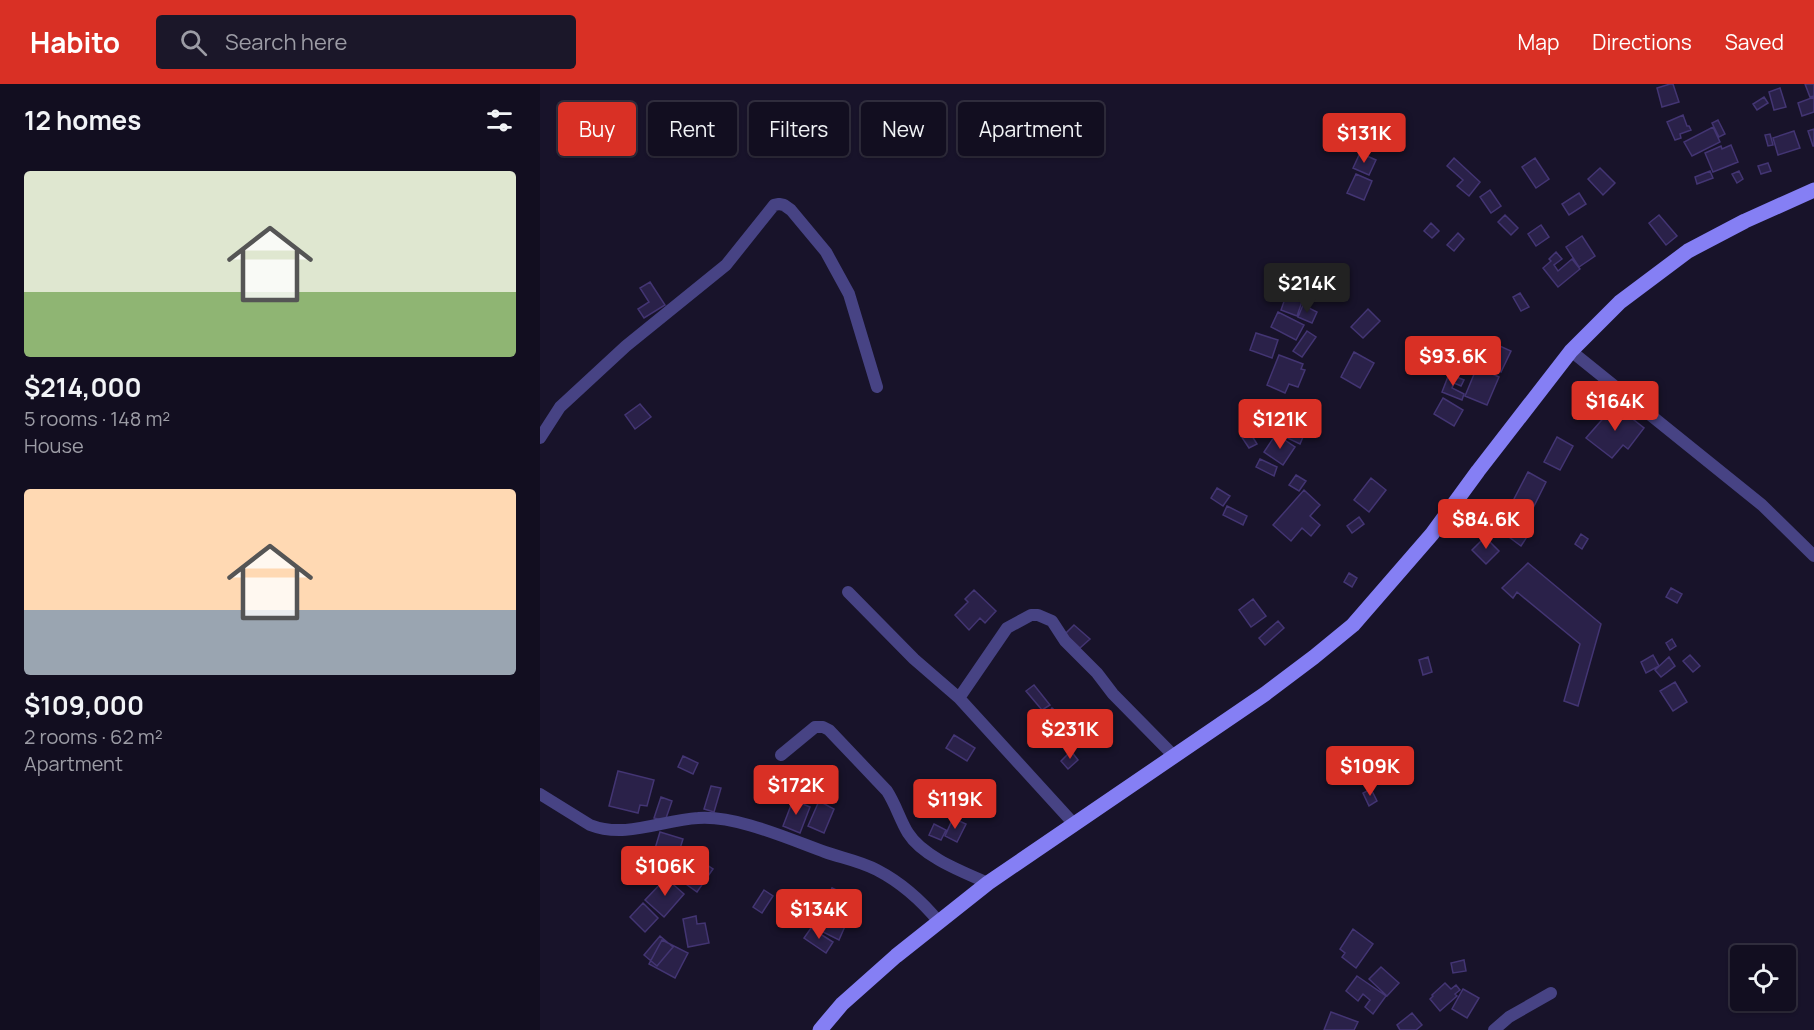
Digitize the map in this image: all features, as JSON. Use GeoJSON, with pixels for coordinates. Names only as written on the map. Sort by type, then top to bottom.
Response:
{"type":"FeatureCollection","features":[{"type":"Feature","properties":{"kind":"main road"},"geometry":{"type":"LineString","coordinates":[[820,1030],[842,1004],[896,956],[988,883],[1281,681],[1322,651],[1363,615],[1432,534],[1571,351],[1620,302],[1688,251],[1745,221],[1814,190]]}},
{"type":"Feature","properties":{"kind":"street"},"geometry":{"type":"LineString","coordinates":[[540,438],[560,407],[626,346],[726,265],[768,211],[774,205],[779,204],[791,210],[826,252],[849,294],[877,387]]}},
{"type":"Feature","properties":{"kind":"street"},"geometry":{"type":"LineString","coordinates":[[1571,351],[1753,497],[1814,556]]}},
{"type":"Feature","properties":{"kind":"street"},"geometry":{"type":"LineString","coordinates":[[848,592],[914,659],[959,698],[1074,824]]}},
{"type":"Feature","properties":{"kind":"street"},"geometry":{"type":"LineString","coordinates":[[959,698],[1007,628],[1031,615],[1038,615],[1052,621],[1065,641],[1174,756]]}},
{"type":"Feature","properties":{"kind":"street"},"geometry":{"type":"LineString","coordinates":[[782,755],[815,727],[829,730],[886,791],[894,802],[908,833],[916,843],[948,865],[988,883]]}},
{"type":"Feature","properties":{"kind":"street"},"geometry":{"type":"LineString","coordinates":[[540,794],[590,825],[616,831],[707,818],[722,819],[776,833],[876,869],[913,893],[939,922]]}},
{"type":"Feature","properties":{"kind":"street"},"geometry":{"type":"LineString","coordinates":[[1494,1030],[1509,1017],[1551,993]]}},
{"type":"Feature","properties":{"kind":"building"},"geometry":{"type":"Polygon","coordinates":[[[1673,84],[1679,102],[1662,107],[1657,88],[1673,84]]]}},
{"type":"Feature","properties":{"kind":"building"},"geometry":{"type":"Polygon","coordinates":[[[1805,84],[1814,84],[1814,96],[1810,97],[1805,84]]]}},
{"type":"Feature","properties":{"kind":"building"},"geometry":{"type":"Polygon","coordinates":[[[1780,88],[1786,107],[1774,110],[1769,92],[1780,88]]]}},
{"type":"Feature","properties":{"kind":"building"},"geometry":{"type":"Polygon","coordinates":[[[1764,97],[1768,103],[1757,110],[1753,104],[1764,97]]]}},
{"type":"Feature","properties":{"kind":"building"},"geometry":{"type":"Polygon","coordinates":[[[1814,97],[1814,112],[1802,116],[1798,103],[1814,97]]]}},
{"type":"Feature","properties":{"kind":"building"},"geometry":{"type":"Polygon","coordinates":[[[1683,115],[1691,130],[1680,134],[1681,138],[1675,140],[1667,122],[1683,115]]]}},
{"type":"Feature","properties":{"kind":"building"},"geometry":{"type":"Polygon","coordinates":[[[1718,120],[1725,134],[1719,137],[1712,123],[1718,120]]]}},
{"type":"Feature","properties":{"kind":"building"},"geometry":{"type":"Polygon","coordinates":[[[1713,127],[1720,142],[1692,156],[1684,142],[1713,127]]]}},
{"type":"Feature","properties":{"kind":"building"},"geometry":{"type":"Polygon","coordinates":[[[1814,129],[1814,146],[1813,146],[1808,131],[1814,129]]]}},
{"type":"Feature","properties":{"kind":"building"},"geometry":{"type":"Polygon","coordinates":[[[1794,131],[1800,148],[1778,155],[1773,138],[1794,131]]]}},
{"type":"Feature","properties":{"kind":"building"},"geometry":{"type":"Polygon","coordinates":[[[1770,134],[1773,145],[1768,146],[1765,135],[1770,134]]]}},
{"type":"Feature","properties":{"kind":"building"},"geometry":{"type":"Polygon","coordinates":[[[1731,145],[1738,162],[1713,172],[1705,153],[1721,146],[1722,149],[1731,145]]]}},
{"type":"Feature","properties":{"kind":"building"},"geometry":{"type":"Polygon","coordinates":[[[1360,153],[1376,160],[1369,175],[1353,168],[1360,153]]]}},
{"type":"Feature","properties":{"kind":"building"},"geometry":{"type":"Polygon","coordinates":[[[1454,158],[1480,182],[1469,196],[1457,186],[1463,180],[1447,166],[1454,158]]]}},
{"type":"Feature","properties":{"kind":"building"},"geometry":{"type":"Polygon","coordinates":[[[1535,158],[1549,179],[1536,188],[1522,167],[1535,158]]]}},
{"type":"Feature","properties":{"kind":"building"},"geometry":{"type":"Polygon","coordinates":[[[1768,163],[1771,171],[1761,174],[1758,166],[1768,163]]]}},
{"type":"Feature","properties":{"kind":"building"},"geometry":{"type":"Polygon","coordinates":[[[1600,168],[1615,183],[1603,195],[1588,179],[1600,168]]]}},
{"type":"Feature","properties":{"kind":"building"},"geometry":{"type":"Polygon","coordinates":[[[1710,171],[1713,178],[1697,184],[1695,177],[1710,171]]]}},
{"type":"Feature","properties":{"kind":"building"},"geometry":{"type":"Polygon","coordinates":[[[1739,171],[1743,179],[1737,183],[1732,174],[1739,171]]]}},
{"type":"Feature","properties":{"kind":"building"},"geometry":{"type":"Polygon","coordinates":[[[1356,174],[1372,181],[1364,200],[1347,193],[1356,174]]]}},
{"type":"Feature","properties":{"kind":"building"},"geometry":{"type":"Polygon","coordinates":[[[1490,190],[1501,206],[1491,213],[1480,197],[1490,190]]]}},
{"type":"Feature","properties":{"kind":"building"},"geometry":{"type":"Polygon","coordinates":[[[1579,193],[1586,204],[1569,215],[1562,204],[1579,193]]]}},
{"type":"Feature","properties":{"kind":"building"},"geometry":{"type":"Polygon","coordinates":[[[1505,215],[1518,228],[1511,235],[1498,222],[1505,215]]]}},
{"type":"Feature","properties":{"kind":"building"},"geometry":{"type":"Polygon","coordinates":[[[1659,215],[1677,236],[1666,245],[1649,223],[1659,215]]]}},
{"type":"Feature","properties":{"kind":"building"},"geometry":{"type":"Polygon","coordinates":[[[1431,223],[1439,231],[1432,238],[1424,231],[1431,223]]]}},
{"type":"Feature","properties":{"kind":"building"},"geometry":{"type":"Polygon","coordinates":[[[1541,225],[1549,237],[1536,246],[1528,234],[1541,225]]]}},
{"type":"Feature","properties":{"kind":"building"},"geometry":{"type":"Polygon","coordinates":[[[1458,233],[1464,239],[1454,251],[1447,245],[1458,233]]]}},
{"type":"Feature","properties":{"kind":"building"},"geometry":{"type":"Polygon","coordinates":[[[1582,236],[1595,256],[1579,267],[1566,247],[1582,236]]]}},
{"type":"Feature","properties":{"kind":"building"},"geometry":{"type":"Polygon","coordinates":[[[1556,252],[1562,259],[1554,265],[1558,271],[1572,259],[1580,269],[1558,287],[1543,268],[1556,252]]]}},
{"type":"Feature","properties":{"kind":"building"},"geometry":{"type":"Polygon","coordinates":[[[650,282],[665,305],[644,318],[638,309],[649,302],[640,288],[650,282]]]}},
{"type":"Feature","properties":{"kind":"building"},"geometry":{"type":"Polygon","coordinates":[[[1288,290],[1304,296],[1297,316],[1281,310],[1288,290]]]}},
{"type":"Feature","properties":{"kind":"building"},"geometry":{"type":"Polygon","coordinates":[[[1520,293],[1529,307],[1521,311],[1513,297],[1520,293]]]}},
{"type":"Feature","properties":{"kind":"building"},"geometry":{"type":"Polygon","coordinates":[[[1303,305],[1317,312],[1312,323],[1298,317],[1303,305]]]}},
{"type":"Feature","properties":{"kind":"building"},"geometry":{"type":"Polygon","coordinates":[[[1368,309],[1380,321],[1363,338],[1351,327],[1368,309]]]}},
{"type":"Feature","properties":{"kind":"building"},"geometry":{"type":"Polygon","coordinates":[[[1278,312],[1304,325],[1296,340],[1271,327],[1278,312]]]}},
{"type":"Feature","properties":{"kind":"building"},"geometry":{"type":"Polygon","coordinates":[[[1307,331],[1316,337],[1302,357],[1293,351],[1307,331]]]}},
{"type":"Feature","properties":{"kind":"building"},"geometry":{"type":"Polygon","coordinates":[[[1256,333],[1278,340],[1272,358],[1250,350],[1256,333]]]}},
{"type":"Feature","properties":{"kind":"building"},"geometry":{"type":"Polygon","coordinates":[[[1493,343],[1511,351],[1501,372],[1483,364],[1493,343]]]}},
{"type":"Feature","properties":{"kind":"building"},"geometry":{"type":"Polygon","coordinates":[[[1354,352],[1374,363],[1360,388],[1341,377],[1354,352]]]}},
{"type":"Feature","properties":{"kind":"building"},"geometry":{"type":"Polygon","coordinates":[[[1279,355],[1303,364],[1301,369],[1305,370],[1298,387],[1289,384],[1285,393],[1267,385],[1279,355]]]}},
{"type":"Feature","properties":{"kind":"building"},"geometry":{"type":"Polygon","coordinates":[[[1477,367],[1499,377],[1487,405],[1465,396],[1477,367]]]}},
{"type":"Feature","properties":{"kind":"building"},"geometry":{"type":"Polygon","coordinates":[[[1449,374],[1464,380],[1461,386],[1454,383],[1452,388],[1464,394],[1462,400],[1442,392],[1449,374]]]}},
{"type":"Feature","properties":{"kind":"building"},"geometry":{"type":"Polygon","coordinates":[[[1443,398],[1463,410],[1454,426],[1434,414],[1443,398]]]}},
{"type":"Feature","properties":{"kind":"building"},"geometry":{"type":"Polygon","coordinates":[[[1596,403],[1604,403],[1605,414],[1597,414],[1596,403]]]}},
{"type":"Feature","properties":{"kind":"building"},"geometry":{"type":"Polygon","coordinates":[[[640,404],[651,417],[635,429],[625,415],[640,404]]]}},
{"type":"Feature","properties":{"kind":"building"},"geometry":{"type":"Polygon","coordinates":[[[1615,405],[1644,428],[1628,449],[1623,445],[1612,458],[1586,438],[1615,405]]]}},
{"type":"Feature","properties":{"kind":"building"},"geometry":{"type":"Polygon","coordinates":[[[1291,407],[1310,415],[1300,444],[1279,434],[1291,407]]]}},
{"type":"Feature","properties":{"kind":"building"},"geometry":{"type":"Polygon","coordinates":[[[1276,412],[1284,415],[1278,430],[1269,426],[1276,412]]]}},
{"type":"Feature","properties":{"kind":"building"},"geometry":{"type":"Polygon","coordinates":[[[1249,431],[1257,444],[1249,448],[1241,436],[1249,431]]]}},
{"type":"Feature","properties":{"kind":"building"},"geometry":{"type":"Polygon","coordinates":[[[1276,434],[1295,447],[1283,465],[1264,452],[1276,434]]]}},
{"type":"Feature","properties":{"kind":"building"},"geometry":{"type":"Polygon","coordinates":[[[1557,437],[1573,446],[1560,470],[1544,462],[1557,437]]]}},
{"type":"Feature","properties":{"kind":"building"},"geometry":{"type":"Polygon","coordinates":[[[1260,459],[1277,467],[1274,476],[1256,467],[1260,459]]]}},
{"type":"Feature","properties":{"kind":"building"},"geometry":{"type":"Polygon","coordinates":[[[1528,472],[1546,482],[1533,508],[1514,499],[1528,472]]]}},
{"type":"Feature","properties":{"kind":"building"},"geometry":{"type":"Polygon","coordinates":[[[1296,475],[1306,481],[1299,491],[1289,485],[1296,475]]]}},
{"type":"Feature","properties":{"kind":"building"},"geometry":{"type":"Polygon","coordinates":[[[1371,478],[1386,490],[1369,512],[1354,500],[1371,478]]]}},
{"type":"Feature","properties":{"kind":"building"},"geometry":{"type":"Polygon","coordinates":[[[1217,488],[1230,496],[1223,506],[1211,498],[1217,488]]]}},
{"type":"Feature","properties":{"kind":"building"},"geometry":{"type":"Polygon","coordinates":[[[1304,490],[1320,505],[1310,516],[1320,525],[1311,536],[1302,528],[1291,541],[1273,525],[1304,490]]]}},
{"type":"Feature","properties":{"kind":"building"},"geometry":{"type":"Polygon","coordinates":[[[1227,506],[1247,516],[1243,525],[1223,515],[1227,506]]]}},
{"type":"Feature","properties":{"kind":"building"},"geometry":{"type":"Polygon","coordinates":[[[1508,509],[1514,514],[1503,528],[1497,524],[1508,509]]]}},
{"type":"Feature","properties":{"kind":"building"},"geometry":{"type":"Polygon","coordinates":[[[1359,517],[1364,524],[1352,533],[1347,526],[1359,517]]]}},
{"type":"Feature","properties":{"kind":"building"},"geometry":{"type":"Polygon","coordinates":[[[1517,518],[1532,529],[1521,546],[1505,534],[1517,518]]]}},
{"type":"Feature","properties":{"kind":"building"},"geometry":{"type":"Polygon","coordinates":[[[1581,534],[1588,539],[1582,549],[1575,544],[1581,534]]]}},
{"type":"Feature","properties":{"kind":"building"},"geometry":{"type":"Polygon","coordinates":[[[1485,537],[1499,551],[1486,564],[1472,550],[1485,537]]]}},
{"type":"Feature","properties":{"kind":"building"},"geometry":{"type":"Polygon","coordinates":[[[1528,563],[1601,624],[1578,706],[1564,701],[1580,644],[1517,592],[1513,598],[1502,588],[1528,563]]]}},
{"type":"Feature","properties":{"kind":"building"},"geometry":{"type":"Polygon","coordinates":[[[1349,573],[1357,578],[1352,587],[1344,582],[1349,573]]]}},
{"type":"Feature","properties":{"kind":"building"},"geometry":{"type":"Polygon","coordinates":[[[1671,588],[1682,594],[1677,603],[1666,597],[1671,588]]]}},
{"type":"Feature","properties":{"kind":"building"},"geometry":{"type":"Polygon","coordinates":[[[974,590],[996,611],[985,623],[980,618],[969,630],[955,615],[968,602],[965,599],[974,590]]]}},
{"type":"Feature","properties":{"kind":"building"},"geometry":{"type":"Polygon","coordinates":[[[1253,599],[1266,616],[1251,627],[1239,610],[1253,599]]]}},
{"type":"Feature","properties":{"kind":"building"},"geometry":{"type":"Polygon","coordinates":[[[1278,621],[1284,628],[1265,645],[1259,638],[1278,621]]]}},
{"type":"Feature","properties":{"kind":"building"},"geometry":{"type":"Polygon","coordinates":[[[1074,625],[1090,639],[1080,648],[1065,634],[1074,625]]]}},
{"type":"Feature","properties":{"kind":"building"},"geometry":{"type":"Polygon","coordinates":[[[1672,639],[1676,646],[1670,650],[1666,643],[1672,639]]]}},
{"type":"Feature","properties":{"kind":"building"},"geometry":{"type":"Polygon","coordinates":[[[1653,655],[1659,666],[1646,673],[1641,662],[1653,655]]]}},
{"type":"Feature","properties":{"kind":"building"},"geometry":{"type":"Polygon","coordinates":[[[1690,655],[1700,666],[1693,672],[1683,661],[1690,655]]]}},
{"type":"Feature","properties":{"kind":"building"},"geometry":{"type":"Polygon","coordinates":[[[1428,657],[1432,672],[1423,675],[1419,660],[1428,657]]]}},
{"type":"Feature","properties":{"kind":"building"},"geometry":{"type":"Polygon","coordinates":[[[1669,657],[1675,666],[1661,677],[1655,670],[1669,657]]]}},
{"type":"Feature","properties":{"kind":"building"},"geometry":{"type":"Polygon","coordinates":[[[1675,682],[1687,702],[1673,711],[1660,691],[1675,682]]]}},
{"type":"Feature","properties":{"kind":"building"},"geometry":{"type":"Polygon","coordinates":[[[1034,685],[1050,705],[1042,710],[1026,691],[1034,685]]]}},
{"type":"Feature","properties":{"kind":"building"},"geometry":{"type":"Polygon","coordinates":[[[1052,708],[1063,717],[1059,722],[1048,713],[1052,708]]]}},
{"type":"Feature","properties":{"kind":"building"},"geometry":{"type":"Polygon","coordinates":[[[954,735],[975,748],[967,761],[946,748],[954,735]]]}},
{"type":"Feature","properties":{"kind":"building"},"geometry":{"type":"Polygon","coordinates":[[[1071,751],[1078,760],[1068,769],[1061,761],[1071,751]]]}},
{"type":"Feature","properties":{"kind":"building"},"geometry":{"type":"Polygon","coordinates":[[[1385,752],[1393,770],[1366,782],[1358,763],[1385,752]]]}},
{"type":"Feature","properties":{"kind":"building"},"geometry":{"type":"Polygon","coordinates":[[[683,756],[698,763],[693,774],[678,767],[683,756]]]}},
{"type":"Feature","properties":{"kind":"building"},"geometry":{"type":"Polygon","coordinates":[[[1406,765],[1410,772],[1403,776],[1399,769],[1406,765]]]}},
{"type":"Feature","properties":{"kind":"building"},"geometry":{"type":"Polygon","coordinates":[[[771,770],[790,777],[784,792],[765,785],[771,770]]]}},
{"type":"Feature","properties":{"kind":"building"},"geometry":{"type":"Polygon","coordinates":[[[618,771],[654,780],[647,806],[640,805],[638,813],[609,806],[618,771]]]}},
{"type":"Feature","properties":{"kind":"building"},"geometry":{"type":"Polygon","coordinates":[[[711,786],[721,788],[714,812],[704,809],[711,786]]]}},
{"type":"Feature","properties":{"kind":"building"},"geometry":{"type":"Polygon","coordinates":[[[1371,789],[1377,801],[1369,806],[1363,793],[1371,789]]]}},
{"type":"Feature","properties":{"kind":"building"},"geometry":{"type":"Polygon","coordinates":[[[661,797],[672,801],[665,821],[654,818],[661,797]]]}},
{"type":"Feature","properties":{"kind":"building"},"geometry":{"type":"Polygon","coordinates":[[[793,800],[810,807],[800,833],[783,826],[793,800]]]}},
{"type":"Feature","properties":{"kind":"building"},"geometry":{"type":"Polygon","coordinates":[[[819,801],[834,809],[824,833],[808,826],[819,801]]]}},
{"type":"Feature","properties":{"kind":"building"},"geometry":{"type":"Polygon","coordinates":[[[953,818],[966,824],[957,842],[945,836],[953,818]]]}},
{"type":"Feature","properties":{"kind":"building"},"geometry":{"type":"Polygon","coordinates":[[[934,824],[946,830],[941,840],[929,835],[934,824]]]}},
{"type":"Feature","properties":{"kind":"building"},"geometry":{"type":"Polygon","coordinates":[[[660,832],[683,839],[678,855],[673,854],[669,866],[659,863],[662,854],[654,852],[660,832]]]}},
{"type":"Feature","properties":{"kind":"building"},"geometry":{"type":"Polygon","coordinates":[[[695,857],[713,869],[697,892],[679,879],[695,857]]]}},
{"type":"Feature","properties":{"kind":"building"},"geometry":{"type":"Polygon","coordinates":[[[666,878],[684,894],[664,917],[645,900],[666,878]]]}},
{"type":"Feature","properties":{"kind":"building"},"geometry":{"type":"Polygon","coordinates":[[[832,888],[856,899],[846,920],[822,909],[832,888]]]}},
{"type":"Feature","properties":{"kind":"building"},"geometry":{"type":"Polygon","coordinates":[[[764,890],[773,896],[762,913],[753,907],[764,890]]]}},
{"type":"Feature","properties":{"kind":"building"},"geometry":{"type":"Polygon","coordinates":[[[643,903],[658,918],[645,932],[630,917],[643,903]]]}},
{"type":"Feature","properties":{"kind":"building"},"geometry":{"type":"Polygon","coordinates":[[[824,914],[846,924],[839,940],[817,929],[824,914]]]}},
{"type":"Feature","properties":{"kind":"building"},"geometry":{"type":"Polygon","coordinates":[[[696,916],[697,924],[705,923],[709,943],[688,947],[683,919],[696,916]]]}},
{"type":"Feature","properties":{"kind":"building"},"geometry":{"type":"Polygon","coordinates":[[[811,928],[833,942],[826,953],[804,938],[811,928]]]}},
{"type":"Feature","properties":{"kind":"building"},"geometry":{"type":"Polygon","coordinates":[[[1353,929],[1373,944],[1356,968],[1342,957],[1345,953],[1340,949],[1353,929]]]}},
{"type":"Feature","properties":{"kind":"building"},"geometry":{"type":"Polygon","coordinates":[[[660,936],[673,947],[657,966],[644,955],[660,936]]]}},
{"type":"Feature","properties":{"kind":"building"},"geometry":{"type":"Polygon","coordinates":[[[662,940],[688,953],[675,978],[649,964],[662,940]]]}},
{"type":"Feature","properties":{"kind":"building"},"geometry":{"type":"Polygon","coordinates":[[[1464,960],[1466,971],[1453,973],[1451,963],[1464,960]]]}},
{"type":"Feature","properties":{"kind":"building"},"geometry":{"type":"Polygon","coordinates":[[[1381,967],[1399,983],[1387,996],[1369,979],[1381,967]]]}},
{"type":"Feature","properties":{"kind":"building"},"geometry":{"type":"Polygon","coordinates":[[[1357,976],[1386,996],[1373,1014],[1365,1007],[1370,1000],[1363,994],[1358,1001],[1346,991],[1357,976]]]}},
{"type":"Feature","properties":{"kind":"building"},"geometry":{"type":"Polygon","coordinates":[[[1445,983],[1451,989],[1456,985],[1460,990],[1455,994],[1457,996],[1440,1011],[1430,999],[1445,983]]]}},
{"type":"Feature","properties":{"kind":"building"},"geometry":{"type":"Polygon","coordinates":[[[1463,989],[1479,998],[1467,1018],[1452,1009],[1463,989]]]}},
{"type":"Feature","properties":{"kind":"building"},"geometry":{"type":"Polygon","coordinates":[[[1331,1012],[1358,1022],[1354,1030],[1324,1030],[1331,1012]]]}},
{"type":"Feature","properties":{"kind":"building"},"geometry":{"type":"Polygon","coordinates":[[[1412,1013],[1422,1025],[1416,1030],[1400,1030],[1397,1025],[1412,1013]]]}}]}
